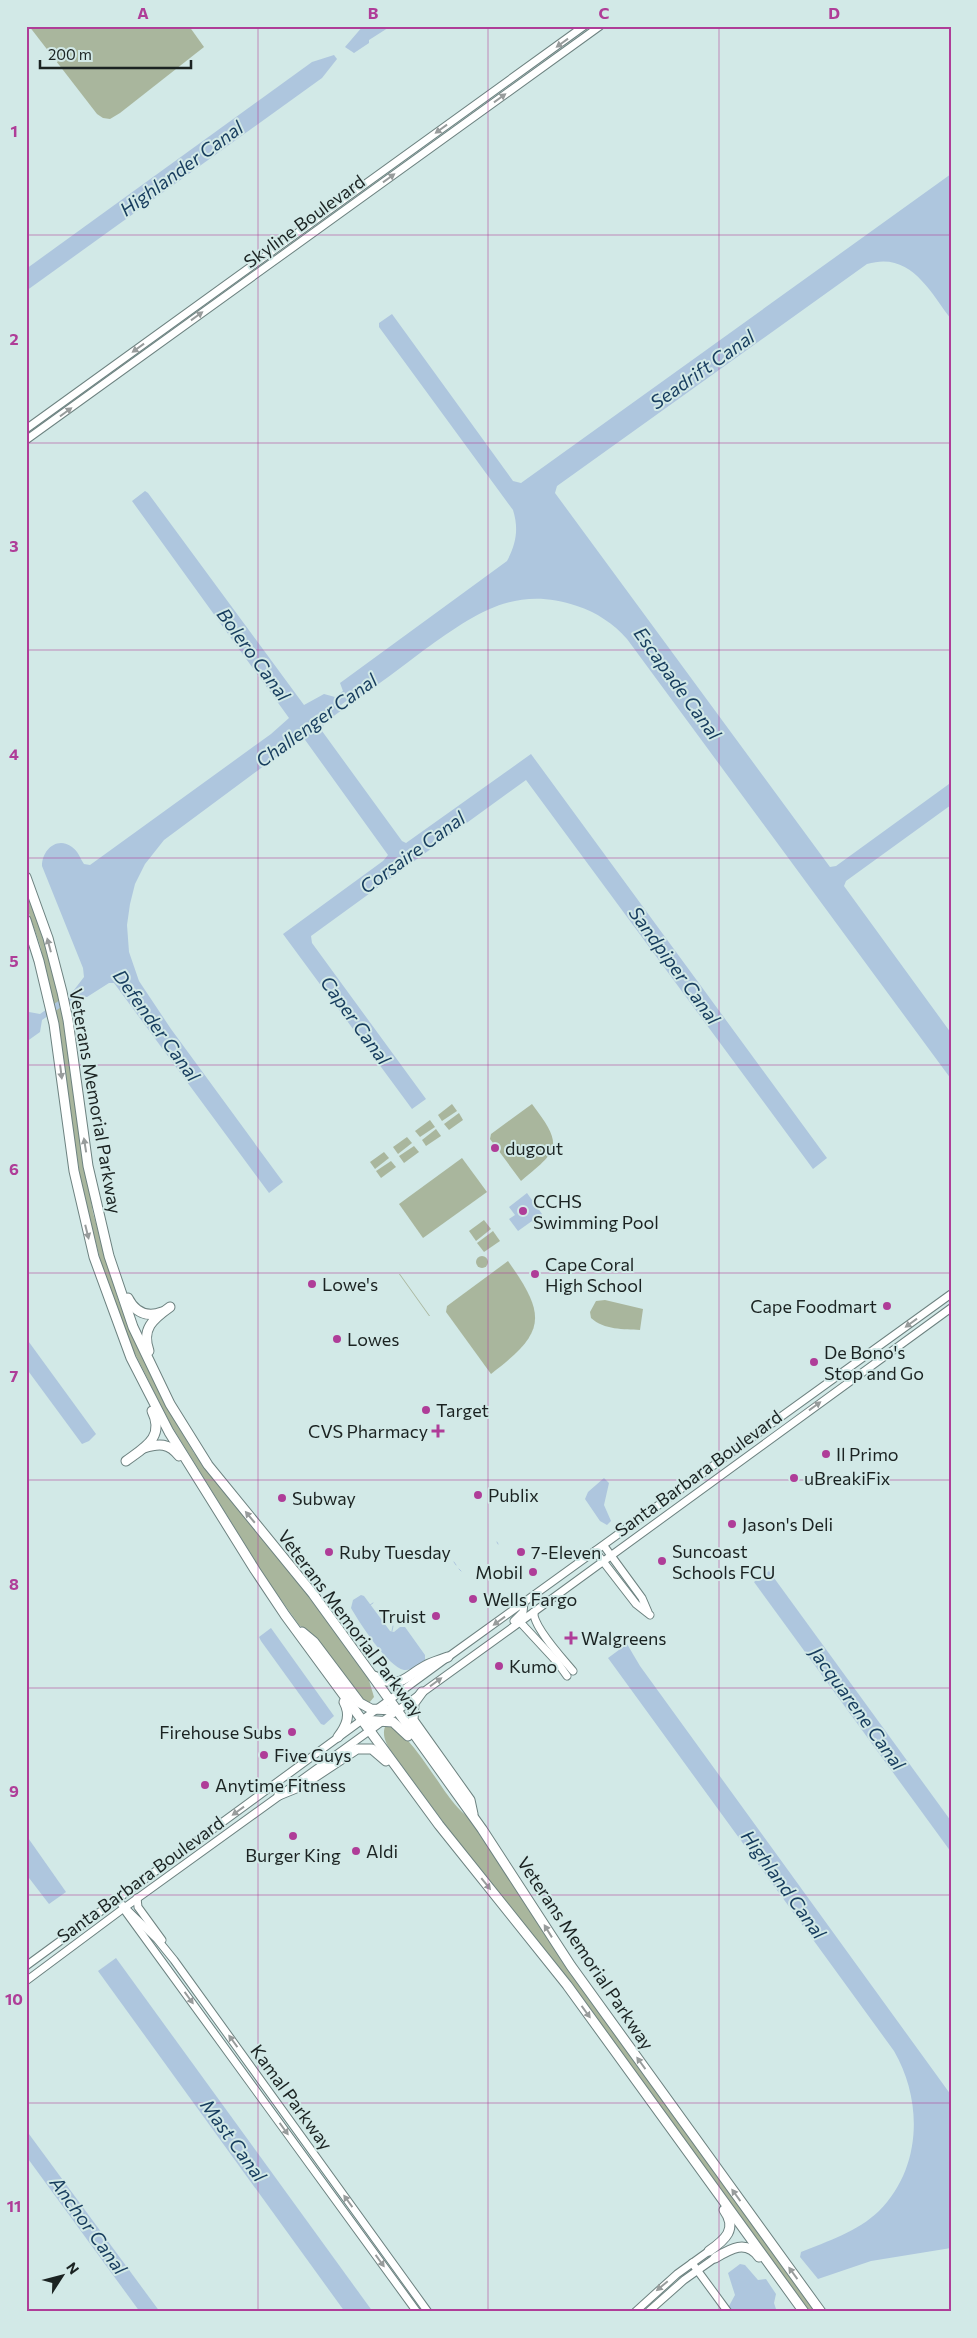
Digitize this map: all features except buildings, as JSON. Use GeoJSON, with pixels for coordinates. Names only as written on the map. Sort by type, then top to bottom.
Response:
{"type":"FeatureCollection","features":[{"type":"Feature","properties":{"kind":"highway","name":"Veterans Memorial Parkway"},"geometry":{"type":"LineString","coordinates":[[26,877],[48,938],[62,992],[68,1020],[88,1166],[109,1256],[133,1327],[170,1404],[208,1464],[313,1594],[475,1819],[571,1966],[821,2312]]}},
{"type":"Feature","properties":{"kind":"highway","name":"Veterans Memorial Parkway"},"geometry":{"type":"LineString","coordinates":[[26,920],[40,960],[54,1024],[71,1150],[82,1212],[94,1258],[118,1327],[149,1395],[169,1432],[286,1615],[456,1846],[567,1985],[804,2312]]}},
{"type":"Feature","properties":{"kind":"highway"},"geometry":{"type":"LineString","coordinates":[[88,1166],[98,1191],[118,1268],[132,1307],[147,1314],[155,1315],[167,1309],[148,1326],[146,1334],[147,1345],[171,1394],[201,1446],[208,1464]]}},
{"type":"Feature","properties":{"kind":"highway"},"geometry":{"type":"LineString","coordinates":[[118,1327],[116,1333],[120,1344],[156,1420],[156,1432],[144,1448],[126,1461]]}},
{"type":"Feature","properties":{"kind":"highway"},"geometry":{"type":"LineString","coordinates":[[144,1448],[162,1444],[178,1454],[258,1582],[270,1592]]}},
{"type":"Feature","properties":{"kind":"highway"},"geometry":{"type":"LineString","coordinates":[[286,1615],[290,1629],[346,1706],[347,1721],[338,1737]]}},
{"type":"Feature","properties":{"kind":"highway"},"geometry":{"type":"LineString","coordinates":[[294,1626],[314,1642],[357,1700],[365,1706],[376,1709],[396,1710]]}},
{"type":"Feature","properties":{"kind":"highway"},"geometry":{"type":"LineString","coordinates":[[371,1674],[387,1682],[399,1682],[425,1666],[448,1657]]}},
{"type":"Feature","properties":{"kind":"highway"},"geometry":{"type":"LineString","coordinates":[[422,1692],[414,1703],[413,1720],[470,1800],[475,1819]]}},
{"type":"Feature","properties":{"kind":"highway"},"geometry":{"type":"LineString","coordinates":[[362,1720],[383,1720],[393,1722],[402,1728],[456,1803],[475,1819]]}},
{"type":"Feature","properties":{"kind":"highway"},"geometry":{"type":"LineString","coordinates":[[279,1795],[301,1786],[354,1750],[372,1749],[382,1756],[426,1816],[456,1846]]}},
{"type":"Feature","properties":{"kind":"highway"},"geometry":{"type":"LineString","coordinates":[[672,2128],[678,2145],[727,2214],[731,2223],[728,2235],[712,2254]]}},
{"type":"Feature","properties":{"kind":"highway"},"geometry":{"type":"LineString","coordinates":[[712,2254],[737,2247],[753,2250],[799,2312]]}},
{"type":"Feature","properties":{"kind":"street","name":"Skyline Boulevard"},"geometry":{"type":"LineString","coordinates":[[26,429],[584,26]]}},
{"type":"Feature","properties":{"kind":"street","name":"Skyline Boulevard"},"geometry":{"type":"LineString","coordinates":[[26,440],[600,26]]}},
{"type":"Feature","properties":{"kind":"street","name":"Santa Barbara Boulevard"},"geometry":{"type":"LineString","coordinates":[[26,1966],[376,1709],[951,1294]]}},
{"type":"Feature","properties":{"kind":"street","name":"Santa Barbara Boulevard"},"geometry":{"type":"LineString","coordinates":[[26,1981],[279,1795],[951,1308]]}},
{"type":"Feature","properties":{"kind":"street"},"geometry":{"type":"LineString","coordinates":[[595,1551],[636,1604],[650,1615],[642,1598],[604,1546]]}},
{"type":"Feature","properties":{"kind":"street"},"geometry":{"type":"LineString","coordinates":[[471,1656],[480,1644],[521,1616],[524,1603]]}},
{"type":"Feature","properties":{"kind":"street"},"geometry":{"type":"LineString","coordinates":[[520,1622],[557,1662],[570,1673],[535,1619],[534,1612]]}},
{"type":"Feature","properties":{"kind":"street"},"geometry":{"type":"LineString","coordinates":[[138,1898],[139,1908],[174,1960]]}},
{"type":"Feature","properties":{"kind":"street","name":"Kamal Parkway"},"geometry":{"type":"LineString","coordinates":[[116,1899],[156,1938],[174,1960],[428,2312]]}},
{"type":"Feature","properties":{"kind":"street","name":"Kamal Parkway"},"geometry":{"type":"LineString","coordinates":[[124,1908],[417,2312]]}},
{"type":"Feature","properties":{"kind":"street"},"geometry":{"type":"LineString","coordinates":[[635,2312],[692,2263],[712,2254]]}},
{"type":"Feature","properties":{"kind":"street"},"geometry":{"type":"LineString","coordinates":[[648,2312],[678,2284],[698,2271],[712,2254]]}},
{"type":"Feature","properties":{"kind":"street"},"geometry":{"type":"LineString","coordinates":[[692,2263],[727,2310]]}},
{"type":"Feature","properties":{"kind":"green space"},"geometry":{"type":"Polygon","coordinates":[[[29,26],[189,26],[204,47],[110,119],[103,118],[97,114],[29,26]]]}},
{"type":"Feature","properties":{"kind":"green space"},"geometry":{"type":"Polygon","coordinates":[[[26,888],[45,945],[61,1008],[93,1213],[119,1302],[139,1351],[168,1409],[194,1453],[302,1587],[368,1677],[374,1697],[369,1703],[359,1698],[317,1640],[299,1625],[267,1580],[171,1425],[130,1344],[103,1270],[82,1190],[56,1013],[40,945],[26,905],[26,888]]]}},
{"type":"Feature","properties":{"kind":"green space"},"geometry":{"type":"Polygon","coordinates":[[[452,1104],[457,1111],[442,1121],[438,1115],[452,1104]]]}},
{"type":"Feature","properties":{"kind":"green space"},"geometry":{"type":"Polygon","coordinates":[[[532,1104],[549,1129],[553,1139],[553,1147],[543,1162],[521,1181],[490,1139],[491,1134],[532,1104]]]}},
{"type":"Feature","properties":{"kind":"green space"},"geometry":{"type":"Polygon","coordinates":[[[459,1113],[463,1120],[449,1130],[444,1124],[459,1113]]]}},
{"type":"Feature","properties":{"kind":"green space"},"geometry":{"type":"Polygon","coordinates":[[[430,1120],[435,1127],[420,1137],[415,1131],[430,1120]]]}},
{"type":"Feature","properties":{"kind":"green space"},"geometry":{"type":"Polygon","coordinates":[[[436,1129],[441,1136],[426,1146],[422,1140],[436,1129]]]}},
{"type":"Feature","properties":{"kind":"green space"},"geometry":{"type":"Polygon","coordinates":[[[407,1137],[412,1143],[398,1154],[393,1147],[407,1137]]]}},
{"type":"Feature","properties":{"kind":"green space"},"geometry":{"type":"Polygon","coordinates":[[[414,1146],[419,1152],[404,1163],[399,1156],[414,1146]]]}},
{"type":"Feature","properties":{"kind":"green space"},"geometry":{"type":"Polygon","coordinates":[[[384,1152],[389,1158],[375,1169],[370,1162],[384,1152]]]}},
{"type":"Feature","properties":{"kind":"green space"},"geometry":{"type":"Polygon","coordinates":[[[462,1158],[487,1192],[423,1238],[399,1204],[462,1158]]]}},
{"type":"Feature","properties":{"kind":"green space"},"geometry":{"type":"Polygon","coordinates":[[[391,1161],[396,1167],[381,1178],[376,1171],[391,1161]]]}},
{"type":"Feature","properties":{"kind":"green space"},"geometry":{"type":"Polygon","coordinates":[[[484,1220],[491,1229],[476,1241],[469,1231],[484,1220]]]}},
{"type":"Feature","properties":{"kind":"green space"},"geometry":{"type":"Polygon","coordinates":[[[493,1231],[500,1241],[484,1252],[477,1243],[493,1231]]]}},
{"type":"Feature","properties":{"kind":"green space"},"geometry":{"type":"Polygon","coordinates":[[[482,1256],[488,1262],[482,1268],[476,1262],[482,1256]]]}},
{"type":"Feature","properties":{"kind":"green space"},"geometry":{"type":"Polygon","coordinates":[[[508,1261],[530,1296],[535,1322],[531,1334],[522,1346],[491,1374],[446,1312],[447,1306],[508,1261]]]}},
{"type":"Feature","properties":{"kind":"green space"},"geometry":{"type":"Polygon","coordinates":[[[400,1274],[430,1316],[429,1316],[400,1274]]]}},
{"type":"Feature","properties":{"kind":"green space"},"geometry":{"type":"Polygon","coordinates":[[[605,1300],[643,1309],[640,1330],[608,1327],[591,1318],[590,1312],[596,1301],[605,1300]]]}},
{"type":"Feature","properties":{"kind":"green space"},"geometry":{"type":"Polygon","coordinates":[[[386,1725],[394,1727],[412,1745],[455,1805],[472,1821],[817,2312],[810,2312],[572,1984],[452,1834],[391,1751],[384,1735],[386,1725]]]}},
{"type":"Feature","properties":{"kind":"water"},"geometry":{"type":"Polygon","coordinates":[[[363,26],[391,26],[369,40],[369,43],[354,53],[345,47],[363,26]]]}},
{"type":"Feature","properties":{"kind":"water","name":"Highlander Canal"},"geometry":{"type":"Polygon","coordinates":[[[334,55],[337,59],[322,78],[26,291],[26,269],[312,62],[334,55]]]}},
{"type":"Feature","properties":{"kind":"water"},"geometry":{"type":"Polygon","coordinates":[[[951,174],[951,319],[926,285],[907,268],[895,263],[882,261],[867,264],[557,486],[555,493],[830,867],[836,866],[949,784],[951,787],[951,805],[846,881],[844,886],[951,1033],[951,1079],[627,639],[604,619],[577,606],[554,600],[533,599],[514,601],[495,607],[460,625],[353,702],[347,697],[339,702],[342,710],[324,723],[322,731],[402,841],[406,843],[531,754],[827,1158],[813,1169],[526,780],[311,936],[312,943],[426,1099],[412,1109],[283,934],[383,861],[388,855],[303,737],[164,840],[145,864],[135,884],[127,925],[129,952],[139,981],[171,1029],[283,1182],[269,1193],[114,983],[109,983],[87,997],[76,997],[42,1020],[40,1032],[26,1042],[26,1014],[29,1012],[40,1014],[74,990],[84,977],[83,968],[42,866],[45,855],[51,846],[61,843],[66,844],[76,850],[84,864],[90,865],[271,734],[289,718],[132,501],[145,491],[148,493],[304,705],[324,694],[335,697],[343,691],[340,683],[507,561],[513,549],[516,536],[513,510],[379,327],[379,323],[392,314],[513,481],[521,483],[951,174]]]}},
{"type":"Feature","properties":{"kind":"water"},"geometry":{"type":"Polygon","coordinates":[[[527,1193],[542,1214],[537,1218],[539,1221],[534,1224],[532,1221],[518,1231],[509,1219],[515,1215],[509,1207],[527,1193]]]}},
{"type":"Feature","properties":{"kind":"water"},"geometry":{"type":"Polygon","coordinates":[[[26,1338],[96,1434],[89,1441],[82,1444],[26,1368],[26,1338]]]}},
{"type":"Feature","properties":{"kind":"water"},"geometry":{"type":"Polygon","coordinates":[[[604,1478],[609,1483],[604,1505],[611,1521],[607,1525],[600,1521],[585,1499],[588,1492],[604,1478]]]}},
{"type":"Feature","properties":{"kind":"water","name":"Jacquarene Canal"},"geometry":{"type":"Polygon","coordinates":[[[769,1571],[951,1821],[951,1852],[754,1582],[769,1571]]]}},
{"type":"Feature","properties":{"kind":"water"},"geometry":{"type":"Polygon","coordinates":[[[361,1595],[364,1596],[390,1631],[394,1632],[400,1627],[405,1627],[425,1655],[425,1660],[415,1667],[404,1670],[397,1667],[382,1653],[351,1608],[353,1600],[361,1595]]]}},
{"type":"Feature","properties":{"kind":"water"},"geometry":{"type":"Polygon","coordinates":[[[271,1628],[334,1716],[324,1725],[321,1724],[261,1641],[259,1637],[271,1628]]]}},
{"type":"Feature","properties":{"kind":"water","name":"Highland Canal"},"geometry":{"type":"Polygon","coordinates":[[[627,1644],[640,1666],[951,2095],[951,2248],[871,2261],[818,2279],[800,2257],[801,2252],[861,2225],[879,2211],[893,2194],[904,2175],[914,2134],[910,2091],[894,2051],[608,1658],[627,1644]]]}},
{"type":"Feature","properties":{"kind":"water"},"geometry":{"type":"Polygon","coordinates":[[[26,1835],[66,1892],[49,1904],[26,1874],[26,1835]]]}},
{"type":"Feature","properties":{"kind":"water","name":"Mast Canal"},"geometry":{"type":"Polygon","coordinates":[[[116,1958],[373,2312],[345,2312],[98,1971],[116,1958]]]}},
{"type":"Feature","properties":{"kind":"water","name":"Anchor Canal"},"geometry":{"type":"Polygon","coordinates":[[[26,2130],[160,2312],[140,2312],[26,2156],[26,2130]]]}},
{"type":"Feature","properties":{"kind":"water"},"geometry":{"type":"Polygon","coordinates":[[[740,2264],[745,2265],[758,2280],[766,2279],[776,2294],[774,2303],[777,2312],[722,2312],[729,2306],[735,2295],[728,2273],[740,2264]]]}},
{"type":"Feature","properties":{"kind":"waterway","name":"Challenger Canal"},"geometry":{"type":"LineString","coordinates":[[334,707],[353,693]]}},
{"type":"Feature","properties":{"kind":"waterway"},"geometry":{"type":"LineString","coordinates":[[392,1631],[393,1626]]}},
{"type":"Feature","properties":{"kind":"place","name":"dugout"},"geometry":{"type":"Point","coordinates":[495,1148]}},
{"type":"Feature","properties":{"kind":"place","name":"CCHS Swimming Pool"},"geometry":{"type":"Point","coordinates":[523,1211]}},
{"type":"Feature","properties":{"kind":"place","name":"Cape Coral High School"},"geometry":{"type":"Point","coordinates":[535,1274]}},
{"type":"Feature","properties":{"kind":"place","name":"Lowe's"},"geometry":{"type":"Point","coordinates":[312,1284]}},
{"type":"Feature","properties":{"kind":"place","name":"Cape Foodmart"},"geometry":{"type":"Point","coordinates":[887,1306]}},
{"type":"Feature","properties":{"kind":"place","name":"Lowes"},"geometry":{"type":"Point","coordinates":[337,1339]}},
{"type":"Feature","properties":{"kind":"place","name":"De Bono's Stop and Go"},"geometry":{"type":"Point","coordinates":[814,1362]}},
{"type":"Feature","properties":{"kind":"place","name":"Target"},"geometry":{"type":"Point","coordinates":[426,1410]}},
{"type":"Feature","properties":{"kind":"place","name":"CVS Pharmacy"},"geometry":{"type":"Point","coordinates":[438,1431]}},
{"type":"Feature","properties":{"kind":"place","name":"Il Primo"},"geometry":{"type":"Point","coordinates":[826,1454]}},
{"type":"Feature","properties":{"kind":"place","name":"uBreakiFix"},"geometry":{"type":"Point","coordinates":[794,1478]}},
{"type":"Feature","properties":{"kind":"place","name":"Publix"},"geometry":{"type":"Point","coordinates":[478,1495]}},
{"type":"Feature","properties":{"kind":"place","name":"Subway"},"geometry":{"type":"Point","coordinates":[282,1498]}},
{"type":"Feature","properties":{"kind":"place","name":"Jason's Deli"},"geometry":{"type":"Point","coordinates":[732,1524]}},
{"type":"Feature","properties":{"kind":"place","name":"Ruby Tuesday"},"geometry":{"type":"Point","coordinates":[329,1552]}},
{"type":"Feature","properties":{"kind":"place","name":"7-Eleven"},"geometry":{"type":"Point","coordinates":[521,1552]}},
{"type":"Feature","properties":{"kind":"place","name":"Suncoast Schools FCU"},"geometry":{"type":"Point","coordinates":[662,1561]}},
{"type":"Feature","properties":{"kind":"place","name":"Mobil"},"geometry":{"type":"Point","coordinates":[533,1572]}},
{"type":"Feature","properties":{"kind":"place","name":"Wells Fargo"},"geometry":{"type":"Point","coordinates":[473,1599]}},
{"type":"Feature","properties":{"kind":"place","name":"Truist"},"geometry":{"type":"Point","coordinates":[436,1616]}},
{"type":"Feature","properties":{"kind":"place","name":"Walgreens"},"geometry":{"type":"Point","coordinates":[571,1638]}},
{"type":"Feature","properties":{"kind":"place","name":"Kumo"},"geometry":{"type":"Point","coordinates":[499,1666]}},
{"type":"Feature","properties":{"kind":"place","name":"Firehouse Subs"},"geometry":{"type":"Point","coordinates":[292,1732]}},
{"type":"Feature","properties":{"kind":"place","name":"Five Guys"},"geometry":{"type":"Point","coordinates":[264,1755]}},
{"type":"Feature","properties":{"kind":"place","name":"Anytime Fitness"},"geometry":{"type":"Point","coordinates":[205,1785]}},
{"type":"Feature","properties":{"kind":"place","name":"Burger King"},"geometry":{"type":"Point","coordinates":[293,1836]}},
{"type":"Feature","properties":{"kind":"place","name":"Aldi"},"geometry":{"type":"Point","coordinates":[356,1851]}},
{"type":"Feature","properties":{"kind":"water label","name":"Seadrift Canal"},"geometry":{"type":"Point","coordinates":[702,369]}},
{"type":"Feature","properties":{"kind":"water label","name":"Bolero Canal"},"geometry":{"type":"Point","coordinates":[254,654]}},
{"type":"Feature","properties":{"kind":"water label","name":"Escapade Canal"},"geometry":{"type":"Point","coordinates":[678,683]}},
{"type":"Feature","properties":{"kind":"water label","name":"Corsaire Canal"},"geometry":{"type":"Point","coordinates":[412,852]}},
{"type":"Feature","properties":{"kind":"water label","name":"Sandpiper Canal"},"geometry":{"type":"Point","coordinates":[675,965]}},
{"type":"Feature","properties":{"kind":"water label","name":"Caper Canal"},"geometry":{"type":"Point","coordinates":[356,1020]}},
{"type":"Feature","properties":{"kind":"water label","name":"Defender Canal"},"geometry":{"type":"Point","coordinates":[157,1025]}}]}
